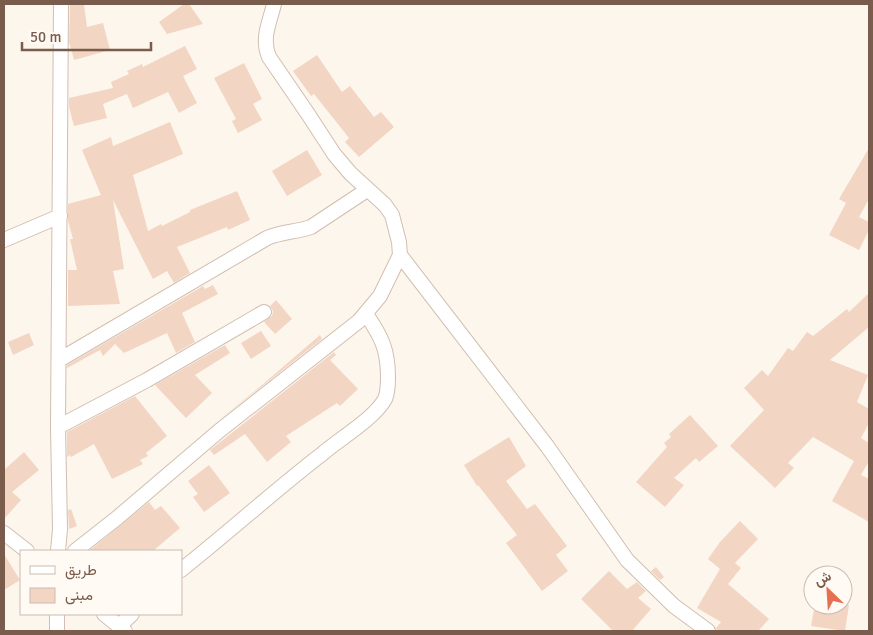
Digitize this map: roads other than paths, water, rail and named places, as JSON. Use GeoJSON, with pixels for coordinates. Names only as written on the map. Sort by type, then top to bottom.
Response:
{"type":"FeatureCollection","features":[{"type":"Feature","properties":{"kind":"street"},"geometry":{"type":"LineString","coordinates":[[58,550],[60,529],[58,427],[61,4]]}},
{"type":"Feature","properties":{"kind":"street"},"geometry":{"type":"LineString","coordinates":[[76,550],[117,518],[219,431],[359,321],[380,296],[400,255],[399,242],[392,215],[385,205],[367,190],[334,154],[269,57],[264,39],[274,4]]}},
{"type":"Feature","properties":{"kind":"street"},"geometry":{"type":"LineString","coordinates":[[59,360],[267,238],[276,234],[311,227],[367,190]]}},
{"type":"Feature","properties":{"kind":"street"},"geometry":{"type":"LineString","coordinates":[[4,240],[60,216]]}},
{"type":"Feature","properties":{"kind":"street"},"geometry":{"type":"LineString","coordinates":[[400,255],[547,446],[627,560],[674,606],[708,631]]}},
{"type":"Feature","properties":{"kind":"street"},"geometry":{"type":"LineString","coordinates":[[58,427],[147,380],[264,312]]}},
{"type":"Feature","properties":{"kind":"street"},"geometry":{"type":"LineString","coordinates":[[182,569],[370,416],[384,399],[388,390],[388,358],[378,333],[366,314]]}},
{"type":"Feature","properties":{"kind":"street"},"geometry":{"type":"LineString","coordinates":[[4,533],[26,550]]}},
{"type":"Feature","properties":{"kind":"street"},"geometry":{"type":"LineString","coordinates":[[57,615],[57,631]]}},
{"type":"Feature","properties":{"kind":"street"},"geometry":{"type":"LineString","coordinates":[[105,615],[122,629],[131,615]]}}]}
